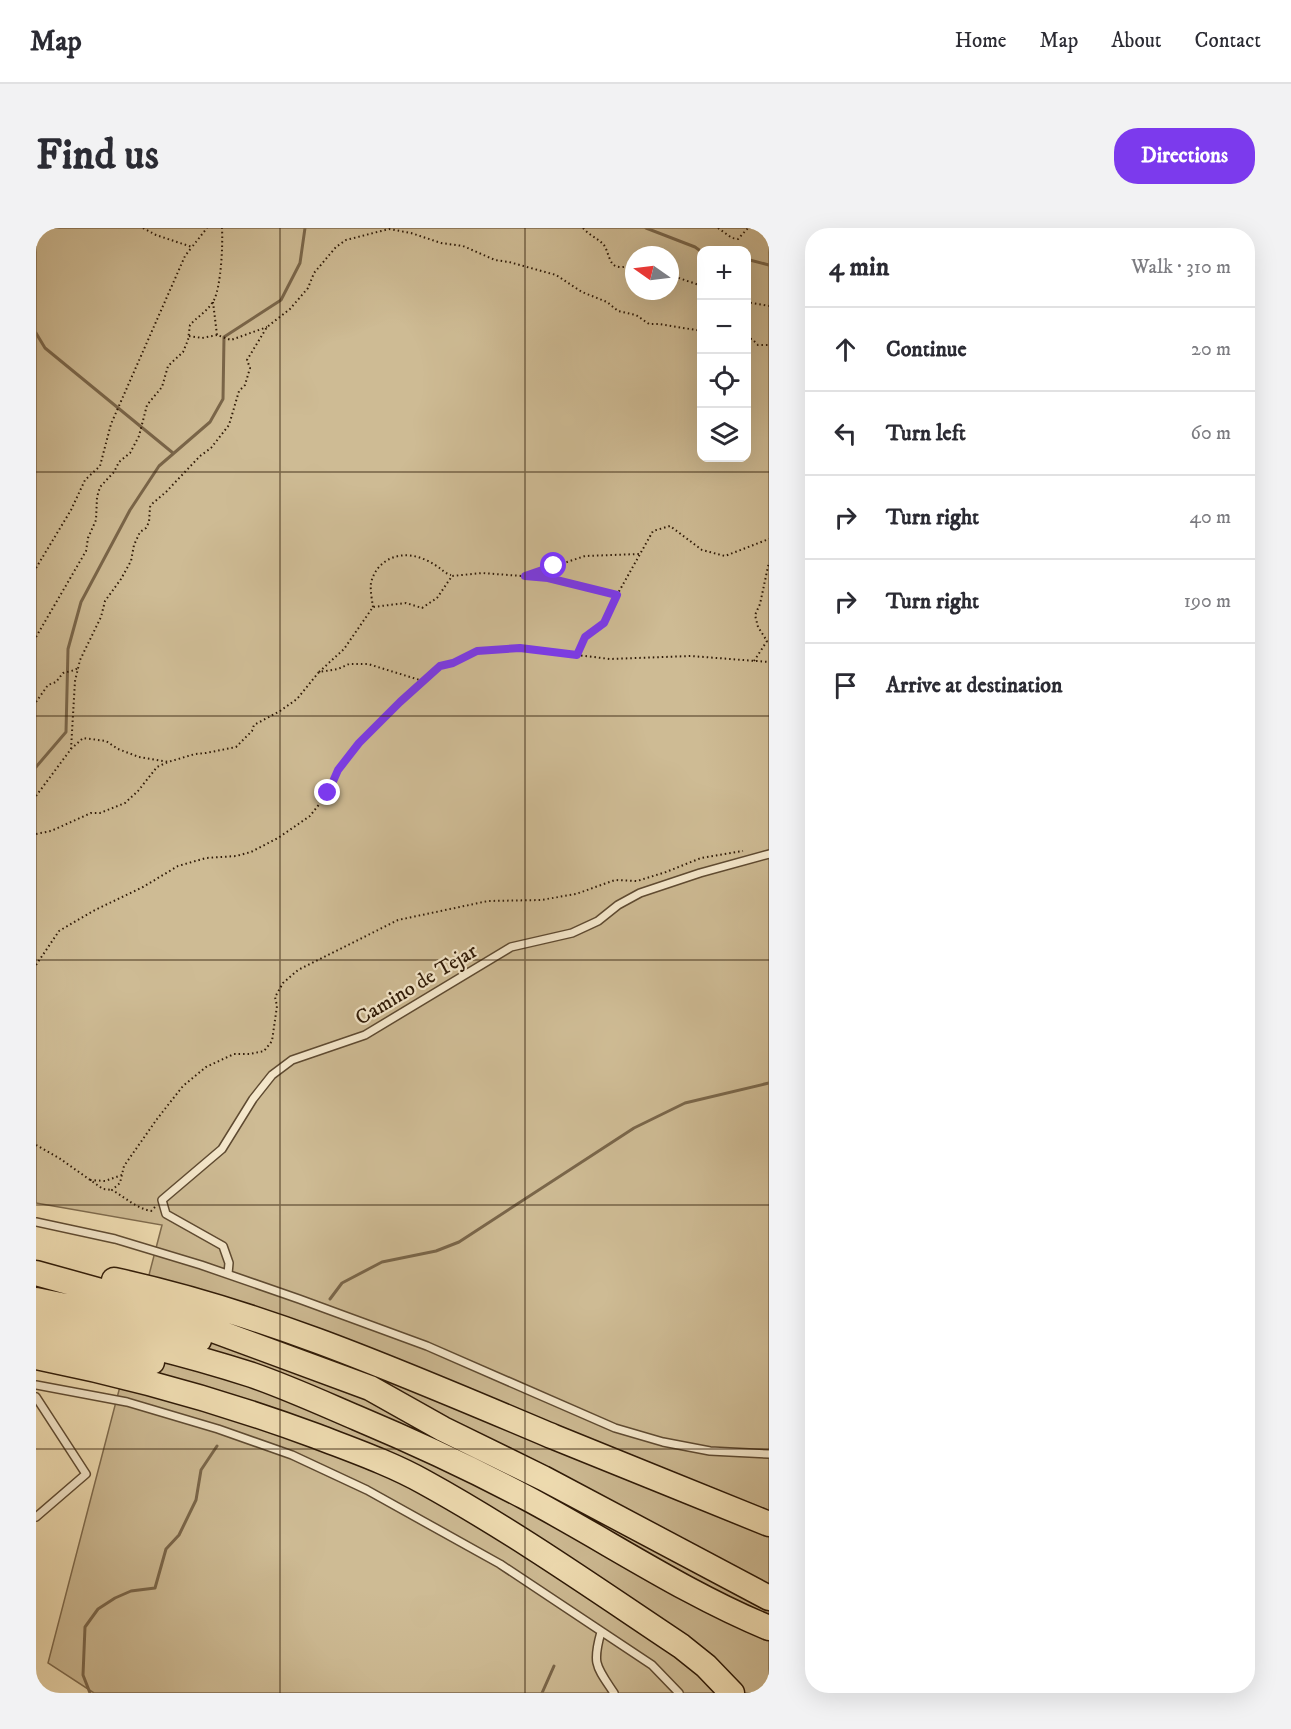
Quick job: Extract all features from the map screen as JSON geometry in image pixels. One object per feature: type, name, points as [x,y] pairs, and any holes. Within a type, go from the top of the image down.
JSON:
[{"type":"highway","points":[[36,1263],[130,1283],[211,1304],[347,1352],[449,1391],[769,1524]]},
{"type":"highway","points":[[36,1273],[126,1298],[370,1388],[443,1429],[543,1478],[769,1598]]},
{"type":"highway","points":[[36,1300],[119,1317],[239,1351],[363,1396],[443,1429]]},
{"type":"highway","points":[[36,1322],[114,1336],[253,1375],[328,1406],[428,1449],[525,1497],[647,1565],[769,1628]]},
{"type":"highway","points":[[36,1342],[110,1353],[168,1365],[328,1406]]},
{"type":"highway","points":[[36,1357],[106,1371],[253,1413],[376,1459],[414,1477],[496,1525],[681,1646],[706,1666],[732,1693]]},
{"type":"lane","name":"Camino de Tejar","points":[[162,1200],[222,1149],[253,1099],[272,1075],[292,1060],[364,1035],[511,947],[572,933],[598,921],[618,904],[640,893],[769,854]]},
{"type":"lane","points":[[162,1200],[166,1214],[223,1245],[229,1263],[228,1274]]},
{"type":"lane","points":[[36,1222],[114,1239],[228,1274],[428,1346],[615,1428],[663,1442],[710,1451],[769,1454]]},
{"type":"lane","points":[[36,1385],[127,1402],[218,1429],[292,1455],[367,1490],[500,1564],[652,1665],[678,1693]]},
{"type":"lane","points":[[36,1396],[86,1474],[36,1517]]},
{"type":"lane","points":[[601,1632],[595,1653],[597,1668],[615,1693]]},
{"type":"path","points":[[143,228],[156,235],[192,247]]},
{"type":"path","points":[[36,568],[71,510],[85,480],[100,466],[111,424],[185,256],[207,228]]},
{"type":"path","points":[[36,637],[86,551],[88,538],[96,520],[100,487],[129,453],[139,436],[147,405],[162,387],[168,366],[183,352],[190,325],[215,298],[223,247],[222,228]]},
{"type":"path","points":[[408,228],[411,233]]},
{"type":"path","points":[[583,228],[605,246],[609,259],[614,264],[619,267],[625,266]]},
{"type":"path","points":[[718,228],[732,238],[738,238],[748,228]]},
{"type":"path","points":[[189,336],[202,338],[217,335],[231,340],[267,327],[290,309],[308,288],[314,273],[336,247],[346,240],[389,229],[411,233],[441,243],[463,246],[495,260],[556,275],[582,292],[607,302],[618,311],[636,315],[650,324],[697,330]]},
{"type":"path","points":[[679,278],[697,284]]},
{"type":"path","points":[[213,302],[217,335]]},
{"type":"path","points":[[751,303],[769,306]]},
{"type":"path","points":[[71,749],[74,714],[73,689],[80,660],[101,617],[105,601],[121,579],[140,532],[149,522],[150,507],[200,456],[211,448],[229,425],[239,391],[245,385],[250,368],[247,360],[267,327]]},
{"type":"path","points":[[751,339],[758,345],[769,345]]},
{"type":"path","points":[[577,655],[585,637],[604,623],[653,531],[670,526],[702,550],[725,556],[769,539]]},
{"type":"path","points":[[36,834],[51,831],[91,813],[100,813],[125,803],[157,767],[168,762],[195,754],[236,747],[252,731],[254,725],[297,699],[319,672],[344,649],[373,607],[371,584],[378,567],[399,554],[417,557],[436,565],[452,576],[482,573],[548,578],[617,595]]},
{"type":"path","points":[[525,576],[585,556],[640,554]]},
{"type":"path","points":[[754,661],[767,641],[756,622],[756,615],[769,562]]},
{"type":"path","points":[[373,607],[406,603],[422,608],[437,598],[452,576]]},
{"type":"path","points":[[36,965],[59,931],[95,910],[143,887],[178,866],[206,858],[236,856],[251,852],[278,838],[310,816],[328,793],[338,770],[359,743],[440,666],[453,663],[477,651],[520,648],[610,658],[691,656],[769,662]]},
{"type":"path","points":[[319,672],[338,669],[349,664],[368,664],[423,681]]},
{"type":"path","points":[[36,702],[48,685],[56,682],[63,673],[79,667]]},
{"type":"path","points":[[36,795],[71,749],[83,738],[106,741],[139,757],[168,762]]},
{"type":"path","points":[[112,1190],[120,1183],[124,1166],[183,1086],[206,1067],[234,1054],[264,1051],[272,1041],[278,1006],[275,997],[283,983],[298,970],[398,920],[488,900],[541,900],[576,894],[615,880],[637,881],[701,858],[744,851],[756,858]]},
{"type":"path","points":[[36,1145],[103,1189],[112,1190],[130,1201],[138,1209],[151,1211],[162,1200]]},
{"type":"path","points":[[89,1180],[105,1181],[122,1175]]},
{"type":"shaded area","points":[[36,228],[769,228],[769,1693],[94,1693],[48,1663],[162,1225],[36,1203]]},
{"type":"waterway","points":[[36,767],[66,732],[68,649],[81,602],[130,510],[159,466],[210,422],[223,399],[224,337],[281,300],[300,263],[305,228]]},
{"type":"waterway","points":[[646,228],[697,248]]},
{"type":"waterway","points":[[751,260],[769,265]]},
{"type":"waterway","points":[[36,333],[45,348],[173,453]]},
{"type":"waterway","points":[[330,1299],[342,1283],[382,1262],[436,1251],[459,1242],[634,1128],[685,1103],[769,1083]]},
{"type":"waterway","points":[[90,1693],[83,1675],[85,1627],[98,1609],[115,1598],[131,1591],[155,1588],[166,1549],[179,1535],[196,1500],[201,1470],[217,1446]]},
{"type":"waterway","points":[[542,1693],[554,1666]]},
{"type":"route","points":[[328,793],[338,770],[359,743],[440,666],[453,663],[477,651],[520,648],[577,655],[585,637],[604,623],[617,595],[548,578],[525,576],[554,566]]}]
